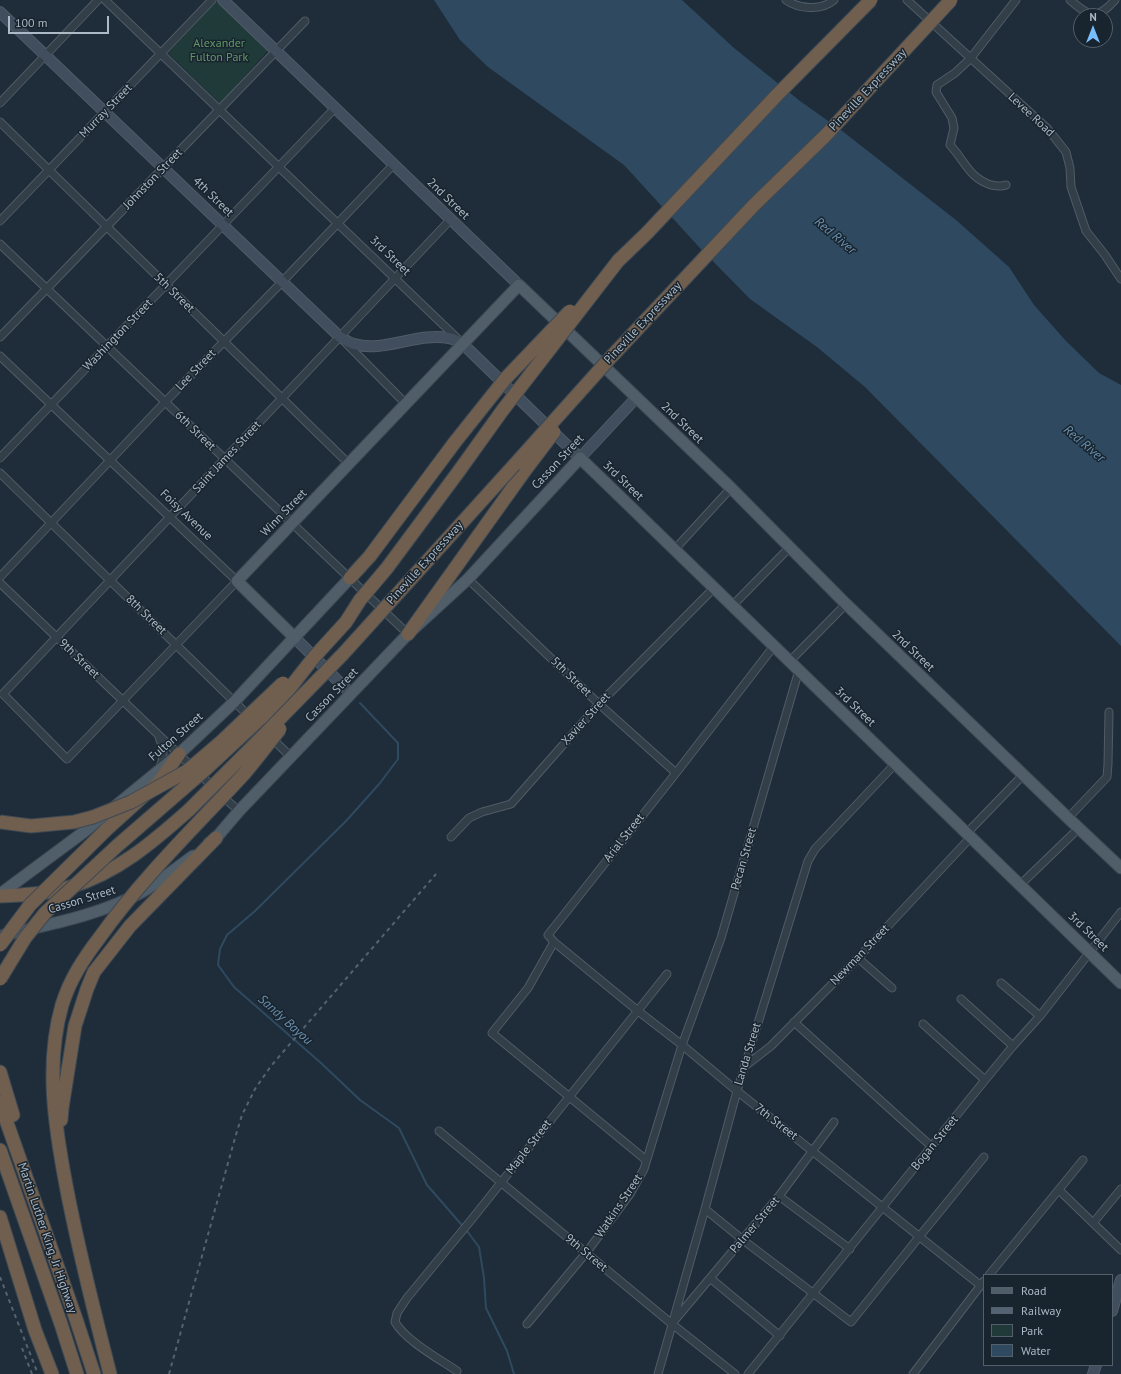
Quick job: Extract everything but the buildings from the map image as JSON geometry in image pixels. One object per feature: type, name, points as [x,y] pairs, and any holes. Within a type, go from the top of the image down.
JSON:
[{"type":"highway","name":"Pineville Expressway","points":[[315,656],[346,622],[360,600],[387,568],[459,472],[502,411],[618,261],[647,233],[870,0]]},
{"type":"highway","name":"Pineville Expressway","points":[[342,654],[612,356],[754,205],[825,136],[951,0]]},
{"type":"highway","points":[[350,578],[370,556],[455,442],[511,373],[618,261]]},
{"type":"highway","points":[[408,634],[526,469],[612,356]]},
{"type":"highway","points":[[0,895],[36,893],[69,887],[103,874],[121,864],[189,810],[260,740],[342,654]]},
{"type":"highway","points":[[110,1374],[84,1271],[59,1152],[54,1104],[53,1074],[57,1027],[68,986],[84,958],[119,911],[244,773],[342,654]]},
{"type":"highway","points":[[0,822],[31,826],[74,822],[93,818],[131,802],[186,770],[221,742],[298,669],[315,656]]},
{"type":"highway","points":[[0,979],[24,938],[45,913],[117,846],[207,768],[263,716],[290,689],[315,656]]},
{"type":"highway","points":[[0,945],[30,905],[106,830],[159,782],[179,754]]},
{"type":"highway","points":[[59,1152],[62,1108],[75,1026],[84,995],[94,972],[130,926],[216,838]]},
{"type":"highway","points":[[0,1072],[14,1118],[18,1155]]},
{"type":"highway","name":"Martin Luther King, Jr Highway","points":[[0,1103],[94,1374]]},
{"type":"highway","name":"Martin Luther King, Jr Highway","points":[[0,1150],[77,1374]]},
{"type":"highway","points":[[0,1157],[10,1178]]},
{"type":"highway","points":[[0,1217],[35,1330]]},
{"type":"highway","points":[[0,1245],[52,1374]]},
{"type":"main road","name":"2nd Street","points":[[223,0],[731,488],[846,604],[1121,868]]},
{"type":"main road","name":"4th Street","points":[[0,12],[340,337]]},
{"type":"main road","name":"Winn Street","points":[[237,581],[519,285]]},
{"type":"main road","points":[[340,337],[352,344],[362,346],[385,344],[426,337],[450,338],[463,344]]},
{"type":"main road","name":"3rd Street","points":[[463,344],[1121,983]]},
{"type":"main road","name":"Casson Street","points":[[0,936],[110,908],[143,891],[216,838],[239,811],[408,634],[468,579],[636,398]]},
{"type":"main road","name":"Fulton Street","points":[[0,895],[179,754],[234,702],[350,578]]},
{"type":"main road","name":"Foisy Avenue","points":[[237,581],[351,694]]},
{"type":"main road","points":[[1113,1308],[1121,1280]]},
{"type":"street","points":[[0,103],[98,0]]},
{"type":"street","name":"3rd Street","points":[[105,0],[463,344]]},
{"type":"street","name":"Murray Street","points":[[0,221],[212,0]]},
{"type":"street","points":[[786,0],[799,6],[809,8],[830,3],[834,0]]},
{"type":"street","name":"Levee Road","points":[[907,0],[1047,128],[1066,152],[1070,168],[1071,187],[1086,231],[1106,255],[1121,279]]},
{"type":"street","points":[[1006,185],[994,186],[982,182],[968,170],[959,155],[950,145],[954,128],[952,118],[936,92],[936,88],[937,85],[955,74],[970,59],[1016,0]]},
{"type":"street","points":[[1070,0],[1091,15],[1105,11],[1115,0]]},
{"type":"street","name":"Johnston Street","points":[[0,337],[306,21]]},
{"type":"street","name":"Washington Street","points":[[0,458],[335,108]]},
{"type":"street","name":"5th Street","points":[[0,122],[349,464]]},
{"type":"street","name":"Lee Street","points":[[0,577],[109,460],[394,164]]},
{"type":"street","name":"Saint James Street","points":[[67,759],[2,694],[451,219]]},
{"type":"street","name":"6th Street","points":[[0,244],[408,634]]},
{"type":"street","name":"4th Street","points":[[340,337],[406,404]]},
{"type":"street","name":"Foisy Avenue","points":[[0,356],[237,581]]},
{"type":"street","name":"8th Street","points":[[0,473],[291,757]]},
{"type":"street","points":[[675,549],[731,488]]},
{"type":"street","points":[[733,605],[790,548]]},
{"type":"street","name":"5th Street","points":[[468,579],[599,704],[676,773]]},
{"type":"street","name":"Winn Street","points":[[67,759],[237,581]]},
{"type":"street","name":"9th Street","points":[[0,583],[239,811]]},
{"type":"street","name":"Xavier Street","points":[[451,837],[469,818],[482,812],[511,804],[599,704],[714,588]]},
{"type":"street","points":[[790,661],[846,604]]},
{"type":"street","name":"Arial Street","points":[[569,1097],[492,1033],[528,988],[554,942],[548,935],[774,646]]},
{"type":"street","name":"Pecan Street","points":[[682,1045],[721,938],[799,670]]},
{"type":"street","points":[[1068,818],[1107,777],[1109,712]]},
{"type":"street","points":[[158,735],[164,760],[160,769]]},
{"type":"street","name":"Landa Street","points":[[658,1374],[744,1067],[808,861],[819,845],[895,764]]},
{"type":"street","name":"Newman Street","points":[[744,1067],[771,1046],[858,958],[1023,775]]},
{"type":"street","points":[[1020,885],[1079,828]]},
{"type":"street","name":"Bogan Street","points":[[748,1374],[1013,1046],[1040,1016],[1121,912]]},
{"type":"street","name":"7th Street","points":[[554,942],[919,1237],[982,1283]]},
{"type":"street","points":[[858,958],[892,988]]},
{"type":"street","name":"Maple Street","points":[[457,1371],[397,1327],[394,1322],[397,1313],[407,1298],[501,1183],[667,974]]},
{"type":"street","points":[[1001,983],[1040,1016]]},
{"type":"street","points":[[961,999],[1013,1046]]},
{"type":"street","points":[[794,1022],[932,1147]]},
{"type":"street","points":[[923,1024],[986,1080]]},
{"type":"street","name":"Watkins Street","points":[[527,1324],[586,1253],[630,1194],[640,1178],[682,1045]]},
{"type":"street","points":[[569,1097],[646,1160]]},
{"type":"street","name":"Palmer Street","points":[[672,1324],[780,1196],[834,1122]]},
{"type":"street","name":"9th Street","points":[[439,1131],[672,1324],[735,1374]]},
{"type":"street","points":[[705,1209],[743,1240],[851,1322],[984,1157]]},
{"type":"street","points":[[991,1272],[1083,1160]]},
{"type":"street","points":[[1093,1223],[1121,1189]]},
{"type":"street","points":[[1059,1190],[1121,1250]]},
{"type":"street","points":[[780,1196],[850,1249]]},
{"type":"street","points":[[710,1278],[780,1336]]},
{"type":"street","points":[[913,1374],[982,1283]]},
{"type":"green space","name":"Alexander Fulton Park","points":[[214,0],[221,0],[270,48],[220,104],[166,51]]},
{"type":"water","name":"Red River","points":[[434,0],[682,0],[734,48],[800,101],[841,130],[956,220],[1009,267],[1034,305],[1066,341],[1099,373],[1121,385],[1121,646],[865,387],[817,347],[750,299],[699,247],[624,165],[488,67],[460,40]]},
{"type":"waterway","name":"Sandy Bayou","points":[[360,703],[398,743],[398,759],[380,783],[347,820],[255,911],[227,935],[220,949],[218,965],[234,987],[321,1063],[360,1100],[399,1128],[427,1185],[479,1247],[484,1278],[486,1308],[507,1351],[514,1374]]},
{"type":"railway","points":[[169,1374],[235,1138],[242,1115],[255,1089],[271,1066],[436,874]]},
{"type":"railway","points":[[0,1277],[38,1374]]},
{"type":"railway","points":[[22,1348],[32,1374]]}]
